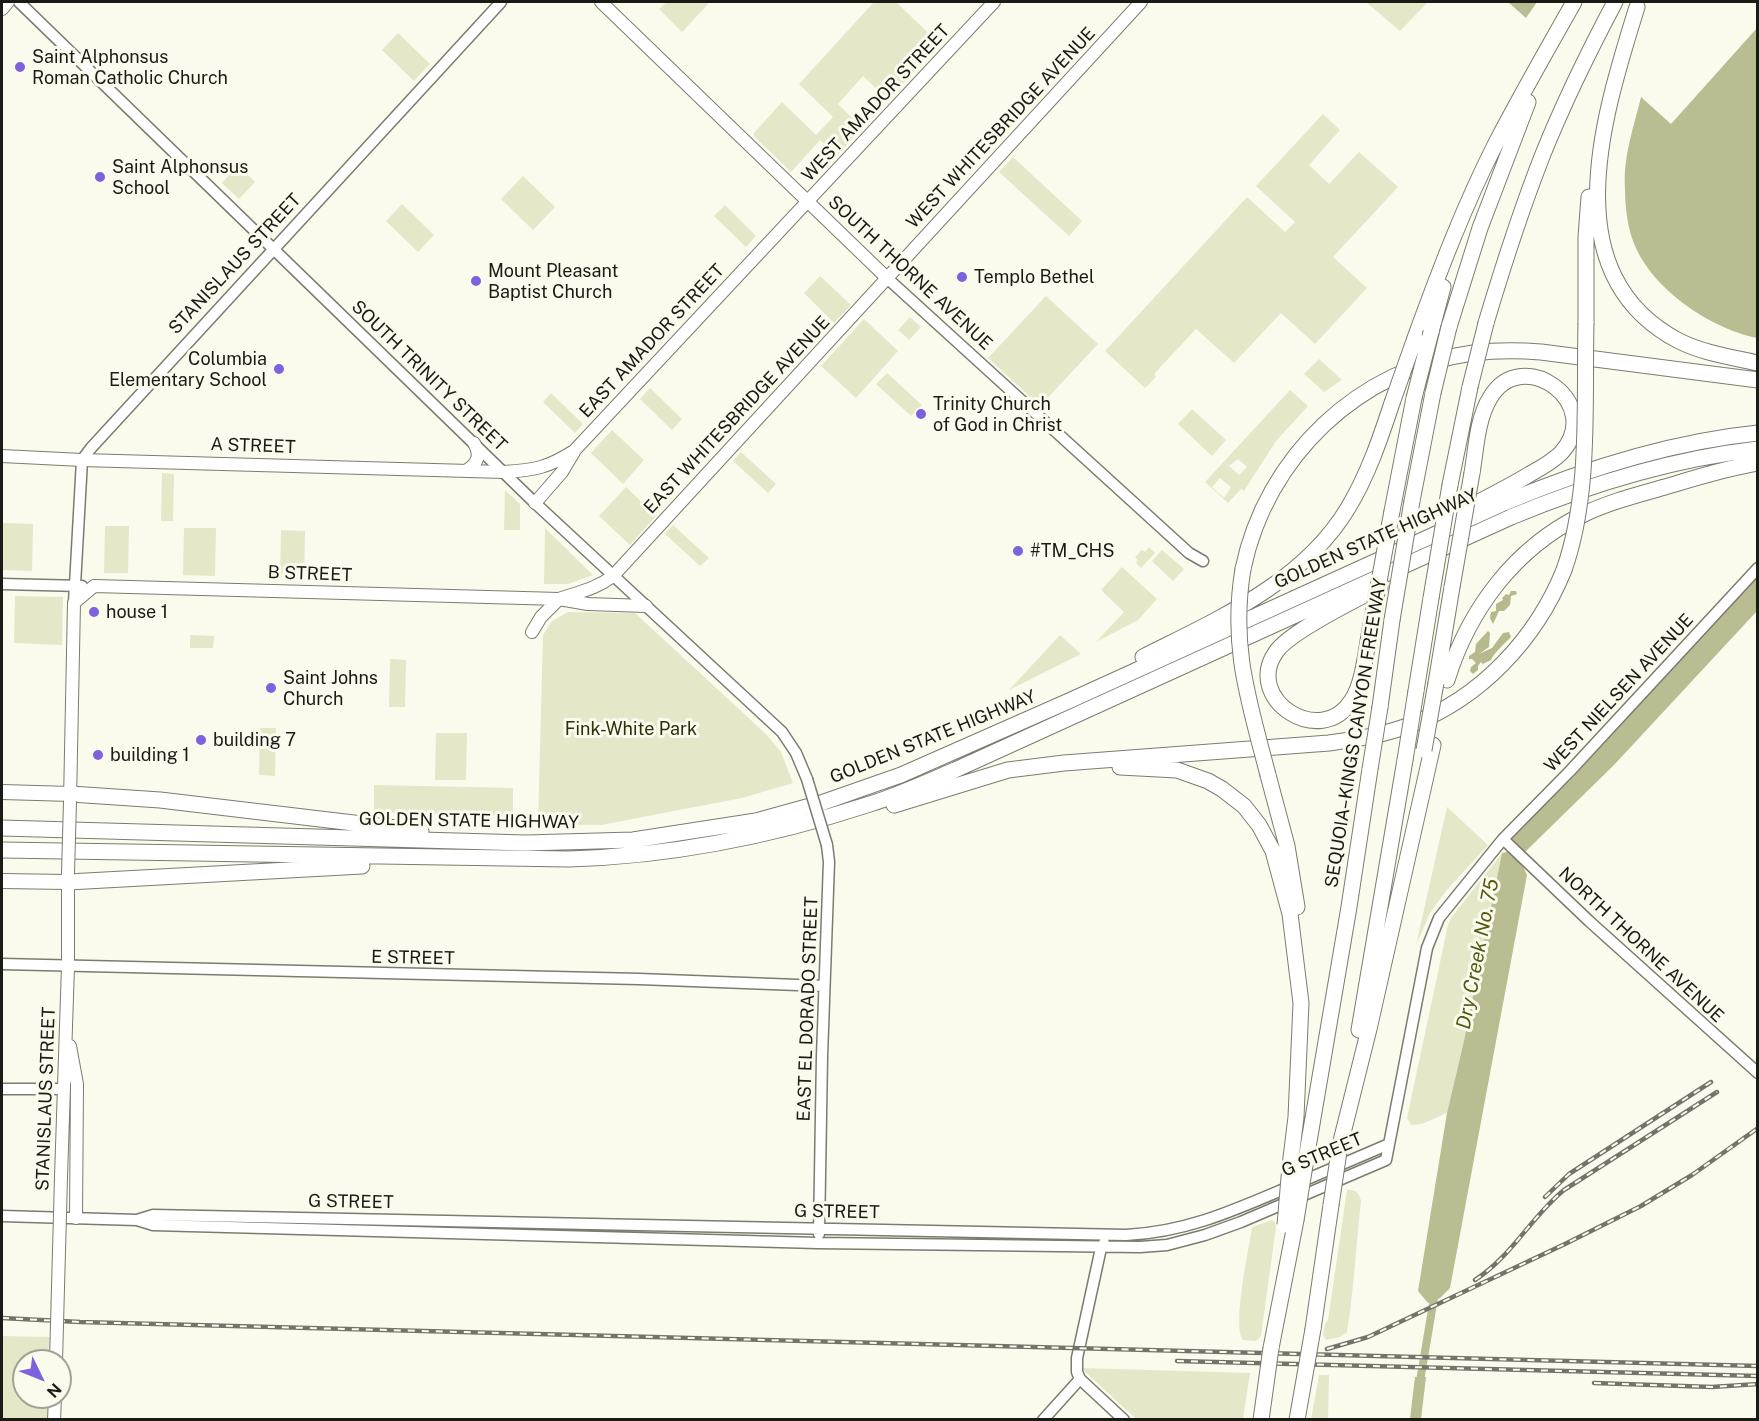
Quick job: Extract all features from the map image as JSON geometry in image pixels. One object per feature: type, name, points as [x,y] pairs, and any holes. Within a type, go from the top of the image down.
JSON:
[{"type":"highway","points":[[950,754],[1223,615],[1271,587],[1293,571],[1323,542],[1348,509],[1369,468],[1435,283],[1475,187],[1501,134],[1575,2]]},
{"type":"highway","name":"SEQUOIA–KINGS CANYON FREEWAY","points":[[1261,1419],[1272,1348],[1272,1329],[1290,1222],[1306,1159],[1351,895],[1392,620],[1433,393],[1449,327],[1480,228],[1538,79],[1575,2]]},
{"type":"highway","points":[[1297,1419],[1431,598],[1450,485],[1470,387],[1509,247],[1544,152],[1615,2]]},
{"type":"highway","points":[[774,833],[879,809],[1008,770],[1329,743],[1372,736],[1424,719],[1457,700],[1491,675],[1508,659],[1540,618],[1556,589],[1576,529],[1582,478],[1586,229],[1593,163],[1607,92],[1622,44],[1638,4]]},
{"type":"highway","points":[[1638,4],[1612,90],[1602,137],[1597,203],[1604,249],[1626,294],[1644,316],[1659,328],[1695,348],[1758,363]]},
{"type":"highway","points":[[1475,187],[1448,271],[1414,398],[1392,511],[1371,626],[1359,684],[1352,701],[1346,708],[1332,717],[1318,721],[1294,716],[1277,702],[1269,682],[1270,668],[1276,652],[1286,641],[1364,596],[1561,496]]},
{"type":"highway","points":[[1290,1222],[1290,1166],[1296,1117],[1301,1003],[1301,933],[1294,884],[1239,654],[1238,612],[1243,569],[1249,543],[1264,505],[1280,477],[1299,451],[1333,415],[1352,400],[1392,377],[1450,357],[1516,350],[1758,380]]},
{"type":"highway","points":[[1286,601],[1497,492],[1555,458],[1565,447],[1573,427],[1570,404],[1551,383],[1532,377],[1518,378],[1497,388],[1485,408],[1472,474],[1452,587],[1442,682],[1370,1029],[1340,1145]]},
{"type":"highway","name":"GOLDEN STATE HIGHWAY","points":[[2,826],[526,843],[633,840],[756,821],[862,790],[950,754],[1555,482],[1606,464],[1654,452],[1701,441],[1758,433]]},
{"type":"highway","name":"GOLDEN STATE HIGHWAY","points":[[2,851],[581,859],[640,856],[774,833],[871,804],[945,774],[1561,496],[1657,467],[1758,449]]},
{"type":"highway","points":[[1442,682],[1466,632],[1490,592],[1524,555],[1552,533],[1581,516],[1617,501],[1719,471],[1758,463]]},
{"type":"highway","points":[[1027,767],[1145,767],[1177,770],[1208,781],[1244,806],[1259,825],[1278,866],[1290,914],[1301,1003]]},
{"type":"highway","points":[[70,798],[192,804],[526,843]]},
{"type":"highway","points":[[68,878],[522,859]]},
{"type":"main road","points":[[2,9],[8,2]]},
{"type":"main road","name":"SOUTH THORNE AVENUE","points":[[601,2],[887,279]]},
{"type":"main road","name":"WEST AMADOR STREET","points":[[808,202],[994,2]]},
{"type":"main road","name":"WEST WHITESBRIDGE AVENUE","points":[[887,279],[1141,2]]},
{"type":"main road","name":"EAST AMADOR STREET","points":[[504,472],[537,470],[557,462],[574,451],[808,202]]},
{"type":"main road","name":"EAST WHITESBRIDGE AVENUE","points":[[613,576],[887,279]]},
{"type":"main road","points":[[466,471],[478,460],[478,450],[474,443]]},
{"type":"main road","points":[[535,502],[562,472],[574,451]]},
{"type":"main road","name":"A STREET","points":[[2,456],[504,472]]},
{"type":"main road","name":"B STREET","points":[[93,586],[560,599],[595,588],[613,576]]},
{"type":"main road","points":[[74,603],[93,586]]},
{"type":"main road","points":[[532,632],[541,617],[560,599],[588,604],[646,606]]},
{"type":"main road","name":"STANISLAUS STREET","points":[[56,1349],[68,966],[74,603]]},
{"type":"main road","points":[[2,792],[70,798]]},
{"type":"main road","points":[[2,880],[68,878]]},
{"type":"main road","points":[[66,1027],[77,1084],[76,1218]]},
{"type":"street","name":"SOUTH TRINITY STREET","points":[[19,2],[535,502],[782,732],[799,758],[807,779]]},
{"type":"street","name":"STANISLAUS STREET","points":[[82,460],[501,2]]},
{"type":"street","name":"SOUTH THORNE AVENUE","points":[[887,279],[1189,553],[1203,561]]},
{"type":"street","points":[[74,603],[82,460]]},
{"type":"street","name":"WEST NIELSEN AVENUE","points":[[1389,1144],[1427,948],[1439,918],[1505,841],[1758,568]]},
{"type":"street","name":"B STREET","points":[[2,584],[93,586]]},
{"type":"street","name":"EAST EL DORADO STREET","points":[[807,779],[830,862],[824,986],[818,1243]]},
{"type":"street","name":"NORTH THORNE AVENUE","points":[[1505,841],[1589,921],[1758,1073]]},
{"type":"street","name":"E STREET","points":[[2,964],[639,979],[824,986]]},
{"type":"street","points":[[2,1089],[63,1089]]},
{"type":"street","name":"G STREET","points":[[137,1220],[153,1215],[1146,1234],[1178,1228],[1237,1209],[1389,1144]]},
{"type":"street","name":"G STREET","points":[[2,1216],[137,1220],[153,1225],[818,1243],[1101,1248],[1167,1245],[1183,1242],[1241,1222],[1386,1160],[1389,1144]]},
{"type":"street","points":[[1237,1209],[1241,1222]]},
{"type":"street","points":[[1098,1234],[1101,1248]]},
{"type":"street","points":[[1110,1234],[1101,1248],[1077,1358],[1077,1372],[1080,1379],[1124,1419]]},
{"type":"street","points":[[1043,1419],[1080,1379]]},
{"type":"green space","points":[[667,2],[705,2],[708,4],[682,32],[659,9]]},
{"type":"green space","points":[[874,2],[896,2],[940,44],[888,100],[863,76],[838,104],[862,128],[837,156],[820,140],[791,172],[754,136],[754,133],[782,102],[816,135],[833,117],[799,84]]},
{"type":"green space","points":[[1366,2],[1428,2],[1400,31]]},
{"type":"green space","points":[[398,33],[430,64],[414,81],[382,50]]},
{"type":"green space","points":[[1323,114],[1340,130],[1309,165],[1329,184],[1359,152],[1398,187],[1333,257],[1367,288],[1315,344],[1281,313],[1234,363],[1196,329],[1154,374],[1156,377],[1145,388],[1105,351],[1247,197],[1285,232],[1295,222],[1256,186]]},
{"type":"green space","points":[[1013,157],[1082,221],[1069,236],[999,172]]},
{"type":"green space","points":[[238,165],[255,182],[239,199],[222,183]]},
{"type":"green space","points":[[523,176],[555,207],[533,230],[501,199]]},
{"type":"green space","points":[[402,204],[434,235],[418,252],[386,221]]},
{"type":"green space","points":[[725,205],[756,236],[746,247],[714,216]]},
{"type":"green space","points":[[820,276],[851,305],[834,323],[804,293]]},
{"type":"green space","points":[[1046,296],[1098,344],[1040,406],[988,358]]},
{"type":"green space","points":[[910,317],[921,327],[909,340],[898,330]]},
{"type":"green space","points":[[864,319],[898,351],[856,398],[821,366]]},
{"type":"green space","points":[[1319,359],[1342,380],[1324,392],[1304,374]]},
{"type":"green space","points":[[887,373],[922,405],[911,416],[876,384]]},
{"type":"green space","points":[[650,388],[682,419],[672,430],[640,399]]},
{"type":"green space","points":[[1290,390],[1308,406],[1276,441],[1244,491],[1241,489],[1228,503],[1205,482]],"holes":[[[1238,459],[1247,467],[1239,475],[1229,466]],[[1220,478],[1231,487],[1224,498],[1212,487]]]},
{"type":"green space","points":[[551,393],[583,424],[575,433],[543,402]]},
{"type":"green space","points":[[1192,409],[1226,440],[1212,456],[1178,424]]},
{"type":"green space","points":[[612,430],[644,460],[623,484],[591,453]]},
{"type":"green space","points":[[741,452],[776,484],[768,493],[733,461]]},
{"type":"green space","points":[[162,473],[174,474],[173,521],[161,521]]},
{"type":"green space","points":[[626,487],[656,516],[630,545],[599,516]]},
{"type":"green space","points":[[505,490],[520,504],[520,530],[504,530]]},
{"type":"green space","points":[[2,523],[33,524],[32,571],[2,570]]},
{"type":"green space","points":[[673,525],[709,558],[700,566],[665,534]]},
{"type":"green space","points":[[105,526],[129,526],[128,573],[104,573]]},
{"type":"green space","points":[[184,528],[216,528],[215,576],[183,575]]},
{"type":"green space","points":[[545,528],[593,575],[568,584],[544,584]]},
{"type":"green space","points":[[281,530],[305,531],[304,578],[280,577]]},
{"type":"green space","points":[[1149,547],[1155,553],[1141,568],[1136,563],[1138,560],[1135,557]]},
{"type":"green space","points":[[1162,550],[1184,569],[1173,581],[1152,561]]},
{"type":"green space","points":[[1122,567],[1157,599],[1138,620],[1096,642],[1124,612],[1101,590]]},
{"type":"green space","points":[[15,596],[63,597],[62,645],[14,643]]},
{"type":"green space","name":"Fink-White Park","points":[[568,612],[635,613],[766,734],[781,752],[793,783],[742,798],[601,825],[538,824],[543,635],[552,621]]},
{"type":"green space","points":[[190,635],[214,636],[213,648],[190,648]]},
{"type":"green space","points":[[1060,635],[1081,654],[1009,690]]},
{"type":"green space","points":[[390,659],[406,660],[405,707],[389,707]]},
{"type":"green space","points":[[260,728],[276,728],[275,776],[259,775]]},
{"type":"green space","points":[[436,733],[467,733],[466,780],[435,780]]},
{"type":"green space","points":[[374,785],[513,788],[513,816],[374,812]]},
{"type":"green space","points":[[1447,807],[1488,845],[1446,891],[1430,913],[1416,945]]},
{"type":"green space","points":[[1502,853],[1447,1113],[1422,1124],[1411,1125],[1407,1118],[1448,925],[1451,918]]},
{"type":"green space","points":[[1347,1190],[1357,1192],[1361,1201],[1347,1332],[1340,1337],[1326,1340],[1323,1335],[1328,1320]]},
{"type":"green space","points":[[1272,1220],[1276,1227],[1261,1336],[1256,1341],[1243,1340],[1240,1332],[1240,1303],[1252,1227]]},
{"type":"green space","points":[[2,1336],[50,1337],[50,1349],[12,1349],[12,1409],[48,1409],[48,1419],[2,1419]]},
{"type":"green space","points":[[1081,1368],[1250,1373],[1243,1419],[1135,1418]]},
{"type":"green space","points":[[1319,1375],[1329,1375],[1328,1419],[1311,1419]]},
{"type":"shaded area","points":[[1508,2],[1537,2],[1526,18]]},
{"type":"shaded area","points":[[1757,28],[1757,338],[1719,325],[1701,315],[1682,303],[1652,273],[1640,256],[1630,232],[1625,176],[1630,142],[1641,97],[1671,124]]},
{"type":"shaded area","points":[[1757,576],[1757,611],[1614,765],[1525,852],[1512,840],[1512,837],[1576,774]]},
{"type":"shaded area","points":[[1511,591],[1516,591],[1517,594],[1511,596],[1510,605],[1504,611],[1499,611],[1493,624],[1490,618],[1491,612],[1496,611],[1496,604]]},
{"type":"shaded area","points":[[1488,631],[1490,633],[1489,647],[1479,654],[1492,648],[1503,633],[1509,632],[1511,637],[1491,660],[1483,664],[1481,662],[1478,670],[1473,674],[1470,671],[1471,667],[1476,663],[1469,659],[1469,656],[1475,652],[1476,644]]},
{"type":"shaded area","points":[[1510,851],[1520,860],[1527,875],[1450,1288],[1440,1298],[1428,1303],[1418,1291],[1447,1113],[1502,853]]},
{"type":"shaded area","points":[[1415,1377],[1426,1377],[1421,1419],[1410,1419]]},
{"type":"waterway","name":"Dry Creek No. 75","points":[[1419,1387],[1435,1292]]},
{"type":"railway","points":[[1545,1197],[1569,1174],[1711,1082]]},
{"type":"railway","points":[[1475,1280],[1500,1260],[1541,1212],[1564,1190],[1717,1092]]},
{"type":"railway","points":[[1327,1349],[1368,1337],[1641,1206],[1692,1175],[1758,1128]]},
{"type":"railway","points":[[2,1318],[80,1322],[1758,1366]]},
{"type":"railway","points":[[1177,1361],[1758,1376]]},
{"type":"railway","points":[[1594,1383],[1712,1387],[1758,1384]]},
{"type":"place","name":"Saint Alphonsus Roman Catholic Church","points":[[20,67]]},
{"type":"place","name":"Saint Alphonsus School","points":[[100,177]]},
{"type":"place","name":"Templo Bethel","points":[[962,277]]},
{"type":"place","name":"Mount Pleasant Baptist Church","points":[[476,281]]},
{"type":"place","name":"Columbia Elementary School","points":[[279,369]]},
{"type":"place","name":"Trinity Church of God in Christ","points":[[921,414]]},
{"type":"place","name":"#TM_CHS","points":[[1018,551]]},
{"type":"place","name":"house 1","points":[[94,612]]},
{"type":"place","name":"Saint Johns Church","points":[[271,688]]},
{"type":"place","name":"building 7","points":[[201,740]]},
{"type":"place","name":"building 1","points":[[98,755]]}]
